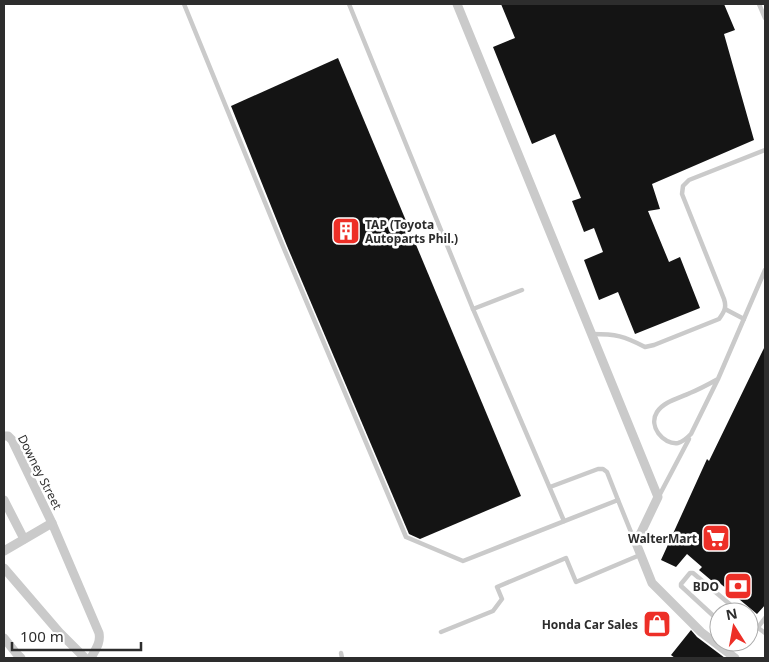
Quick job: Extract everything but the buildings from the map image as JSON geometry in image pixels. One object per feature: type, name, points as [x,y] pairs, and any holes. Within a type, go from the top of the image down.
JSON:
[{"type":"street","points":[[457,4],[658,497],[636,543],[652,583],[701,632],[735,658]]},
{"type":"street","name":"Downey Street","points":[[4,436],[8,436],[12,440],[52,523],[99,634],[99,644],[91,658]]},
{"type":"street","points":[[4,500],[24,539]]},
{"type":"street","points":[[4,551],[52,523]]},
{"type":"street","points":[[4,568],[59,632],[85,658]]},
{"type":"street","points":[[4,638],[22,658]]},
{"type":"lane","points":[[184,4],[282,244],[406,537],[463,561],[618,500]]},
{"type":"lane","points":[[349,4],[473,310],[564,521]]},
{"type":"lane","points":[[759,4],[765,18]]},
{"type":"lane","points":[[592,334],[616,334],[645,347],[719,319],[726,306],[682,194],[683,186],[689,180],[765,150]]},
{"type":"lane","points":[[658,497],[718,379],[765,270]]},
{"type":"lane","points":[[473,310],[522,290]]},
{"type":"lane","points":[[725,309],[744,320]]},
{"type":"lane","points":[[691,434],[679,443],[670,442],[662,438],[657,432],[654,418],[658,411],[668,402],[718,379]]},
{"type":"lane","points":[[550,487],[598,469],[603,469],[607,472],[636,543]]},
{"type":"lane","points":[[441,632],[493,611],[502,599],[497,587],[566,558],[576,582],[641,555]]},
{"type":"lane","points":[[709,613],[681,586],[690,572],[727,602]]},
{"type":"place","name":"TAP (Toyota Autoparts Phil.)","points":[[346,231]]},
{"type":"place","name":"WalterMart","points":[[716,538]]},
{"type":"place","name":"BDO","points":[[738,586]]},
{"type":"place","name":"Honda Car Sales","points":[[657,624]]}]
